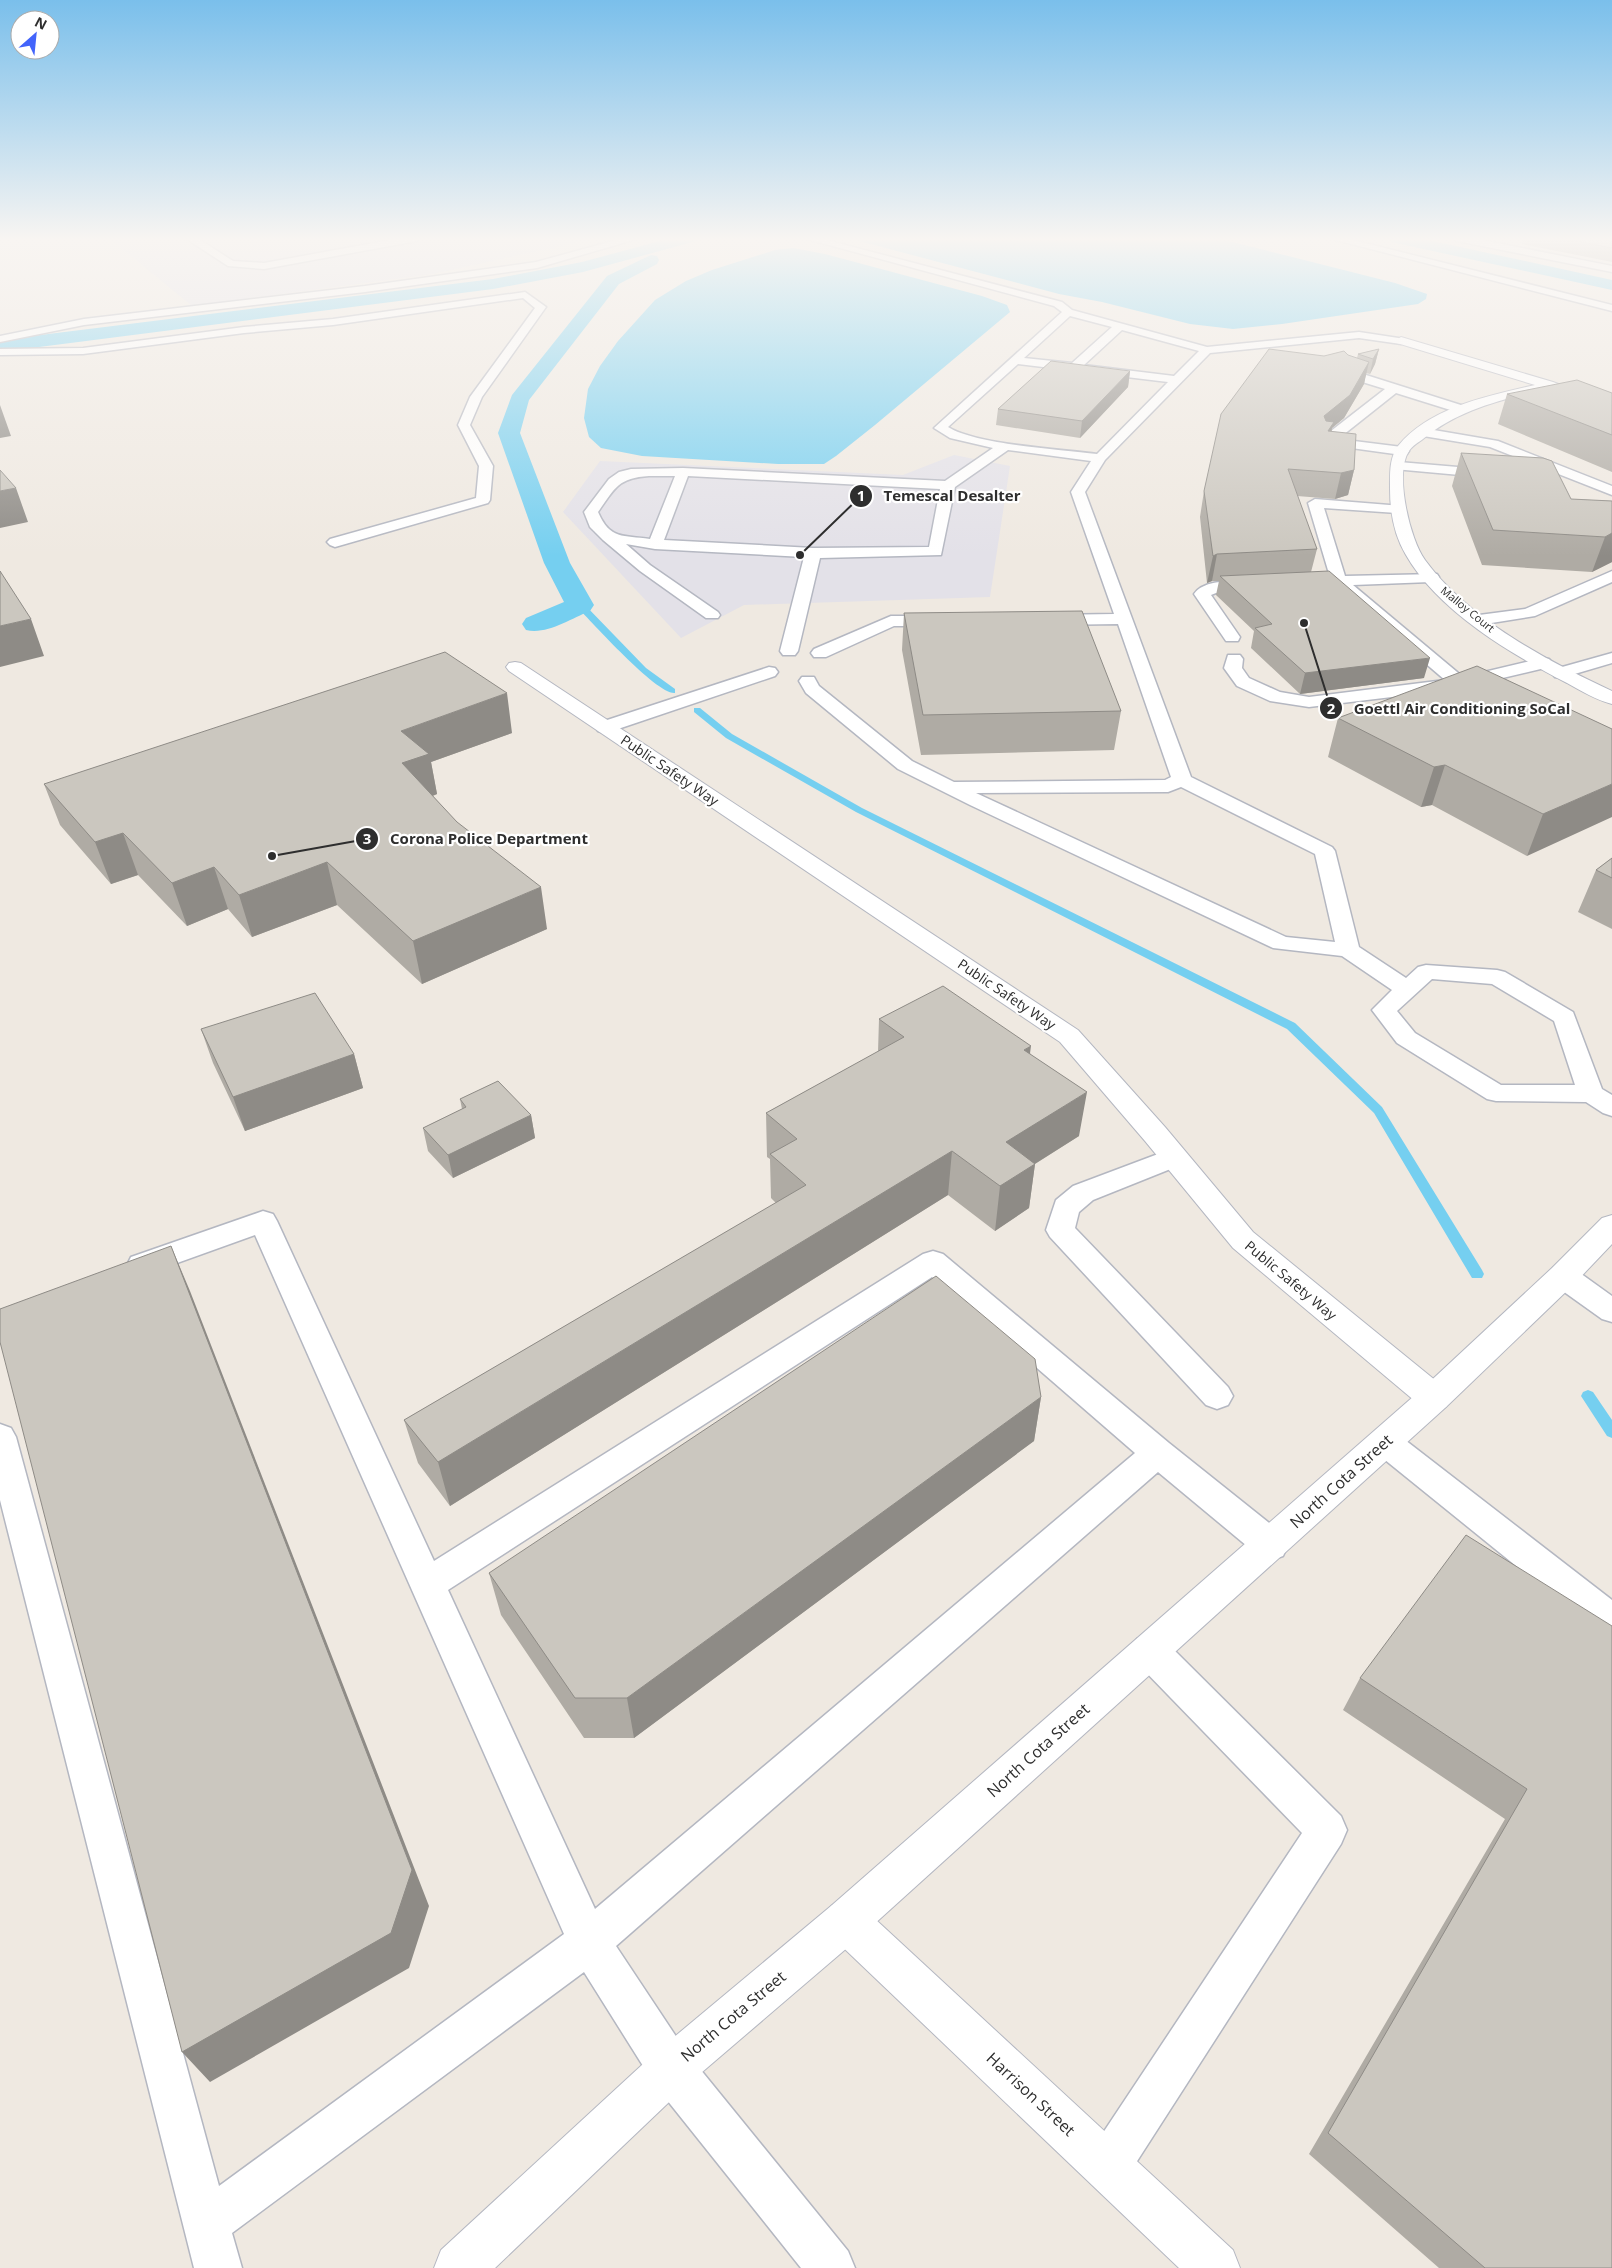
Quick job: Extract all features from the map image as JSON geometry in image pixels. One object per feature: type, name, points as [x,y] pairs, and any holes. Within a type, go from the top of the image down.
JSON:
[{"type":"street","points":[[1411,344],[1549,385],[1612,409]]},
{"type":"street","points":[[1400,458],[1422,432],[1460,410],[1476,403],[1549,385]]},
{"type":"street","name":"Malloy Court","points":[[1400,458],[1397,509],[1417,560],[1431,577],[1451,598],[1479,620],[1543,663],[1612,698]]},
{"type":"street","name":"Public Safety Way","points":[[515,668],[1069,1036],[1174,1157],[1242,1240],[1434,1398]]},
{"type":"street","name":"North Cota Street","points":[[459,2268],[671,2069],[846,1921],[1271,1545],[1434,1398],[1563,1276],[1612,1226]]},
{"type":"street","name":"Harrison Street","points":[[846,1921],[1215,2268]]},
{"type":"lane","points":[[0,352],[84,351],[139,344]]},
{"type":"lane","points":[[335,542],[483,500],[486,466],[464,425],[476,397],[514,344]]},
{"type":"lane","points":[[1034,344],[940,428],[948,434],[967,439],[1005,446],[1100,458]]},
{"type":"lane","points":[[1076,367],[1101,344]]},
{"type":"lane","points":[[1150,350],[1156,344]]},
{"type":"lane","points":[[1184,344],[1207,350],[1269,344]]},
{"type":"lane","points":[[1207,350],[1100,458],[1078,492],[1182,780],[1325,851],[1348,950]]},
{"type":"lane","points":[[1016,360],[1177,380]]},
{"type":"lane","points":[[1126,374],[1138,362]]},
{"type":"lane","points":[[1347,373],[1460,410]]},
{"type":"lane","points":[[1394,388],[1327,441],[1400,458],[1508,476]]},
{"type":"lane","points":[[1422,432],[1493,444],[1612,491]]},
{"type":"lane","points":[[712,615],[646,568],[597,527],[592,512],[620,476],[642,472],[683,472],[948,485],[1005,446]]},
{"type":"lane","points":[[655,544],[683,472]]},
{"type":"lane","points":[[608,537],[655,544],[813,553],[936,552],[948,485]]},
{"type":"lane","points":[[1397,509],[1315,503],[1339,581],[1460,683],[1496,700]]},
{"type":"lane","points":[[789,652],[813,553]]},
{"type":"lane","points":[[1479,620],[1530,613],[1612,576]]},
{"type":"lane","points":[[1320,582],[1431,577]]},
{"type":"lane","points":[[1232,637],[1202,594],[1212,588],[1271,585]]},
{"type":"lane","points":[[1030,620],[1124,619]]},
{"type":"lane","points":[[820,653],[891,621],[951,621]]},
{"type":"lane","points":[[605,727],[788,678],[830,671],[828,657],[820,653],[805,651],[789,652],[772,658],[767,662],[766,667],[788,678],[812,690],[905,765],[1280,942],[1348,950],[1407,989]]},
{"type":"lane","points":[[1562,673],[1612,658]]},
{"type":"lane","points":[[1234,659],[1233,668],[1243,682],[1276,697],[1309,702],[1460,683],[1543,663]]},
{"type":"lane","points":[[952,788],[1000,786],[1168,786],[1182,780]]},
{"type":"lane","points":[[1591,1094],[1565,1018],[1497,976],[1426,972],[1384,1010],[1406,1038],[1496,1093],[1591,1094],[1612,1107]]},
{"type":"lane","points":[[1174,1157],[1083,1193],[1066,1207],[1060,1230],[1217,1396]]},
{"type":"lane","points":[[113,1276],[263,1221],[589,1942],[671,2069],[831,2268]]},
{"type":"lane","points":[[428,1584],[933,1262],[1158,1453],[1271,1545]]},
{"type":"lane","points":[[1563,1276],[1612,1311]]},
{"type":"lane","points":[[0,1437],[218,2268]]},
{"type":"lane","points":[[1385,1442],[1612,1621]]},
{"type":"lane","points":[[206,2224],[589,1942],[1158,1453]]},
{"type":"lane","points":[[1107,2166],[1327,1830],[1150,1651]]},
{"type":"shaded area","points":[[954,455],[1010,466],[990,597],[744,605],[681,638],[563,512],[600,461],[903,475]]},
{"type":"water","points":[[616,344],[972,344],[875,425],[824,464],[778,464],[642,456],[601,448],[589,437],[584,418],[588,389],[600,366]]},
{"type":"building","points":[[1269,349],[1324,356],[1344,351],[1348,355],[1369,362],[1350,395],[1324,416],[1326,421],[1334,422],[1328,431],[1356,434],[1354,470],[1341,473],[1288,469],[1317,549],[1217,554],[1213,556],[1204,491],[1221,414]]},
{"type":"building","points":[[1379,349],[1373,359],[1358,354]]},
{"type":"building","points":[[1051,361],[1130,371],[1082,421],[998,409]]},
{"type":"building","points":[[1577,380],[1612,393],[1612,435],[1507,394]]},
{"type":"building","points":[[1461,453],[1543,458],[1552,461],[1571,499],[1612,501],[1612,533],[1605,537],[1493,530]]},
{"type":"building","points":[[0,470],[16,488],[0,491]]},
{"type":"building","points":[[0,571],[31,619],[0,626]]},
{"type":"building","points":[[1329,571],[1430,658],[1305,673],[1255,628],[1272,624],[1220,576]]},
{"type":"building","points":[[1082,611],[1121,711],[923,715],[904,613]]},
{"type":"building","points":[[445,652],[507,693],[401,731],[429,754],[402,763],[457,822],[541,887],[413,941],[327,862],[239,895],[214,867],[172,883],[123,833],[95,842],[44,784]]},
{"type":"building","points":[[1477,666],[1612,729],[1612,784],[1543,814],[1445,765],[1434,767],[1338,718]]},
{"type":"building","points":[[1612,858],[1612,878],[1596,870]]},
{"type":"building","points":[[943,986],[1031,1046],[1024,1050],[1087,1092],[1006,1142],[1035,1164],[1000,1186],[952,1151],[438,1462],[404,1420],[806,1185],[770,1154],[797,1139],[766,1113],[904,1037],[879,1019]]},
{"type":"building","points":[[315,993],[354,1054],[233,1097],[201,1029]]},
{"type":"building","points":[[498,1081],[531,1115],[448,1155],[423,1128],[466,1107],[460,1099]]},
{"type":"building","points":[[171,1246],[412,1870],[391,1933],[182,2052],[0,1342],[0,1309]]},
{"type":"building","points":[[936,1276],[1035,1359],[1041,1397],[627,1698],[575,1698],[489,1573]]},
{"type":"building","points":[[1466,1535],[1612,1626],[1612,2268],[1485,2268],[1328,2133],[1527,1789],[1360,1678]]},
{"type":"waterway","points":[[0,346],[17,344]]},
{"type":"waterway","points":[[536,624],[580,605],[557,563],[509,433],[519,399],[563,344]]},
{"type":"waterway","points":[[580,605],[643,670],[672,691]]},
{"type":"waterway","points":[[697,710],[729,736],[859,810],[1291,1026],[1378,1110],[1477,1274]]},
{"type":"waterway","points":[[1588,1396],[1612,1432]]},
{"type":"place","name":"Temescal Desalter","points":[[800,555]]},
{"type":"place","name":"Goettl Air Conditioning SoCal","points":[[1304,623]]},
{"type":"place","name":"Corona Police Department","points":[[272,856]]}]
